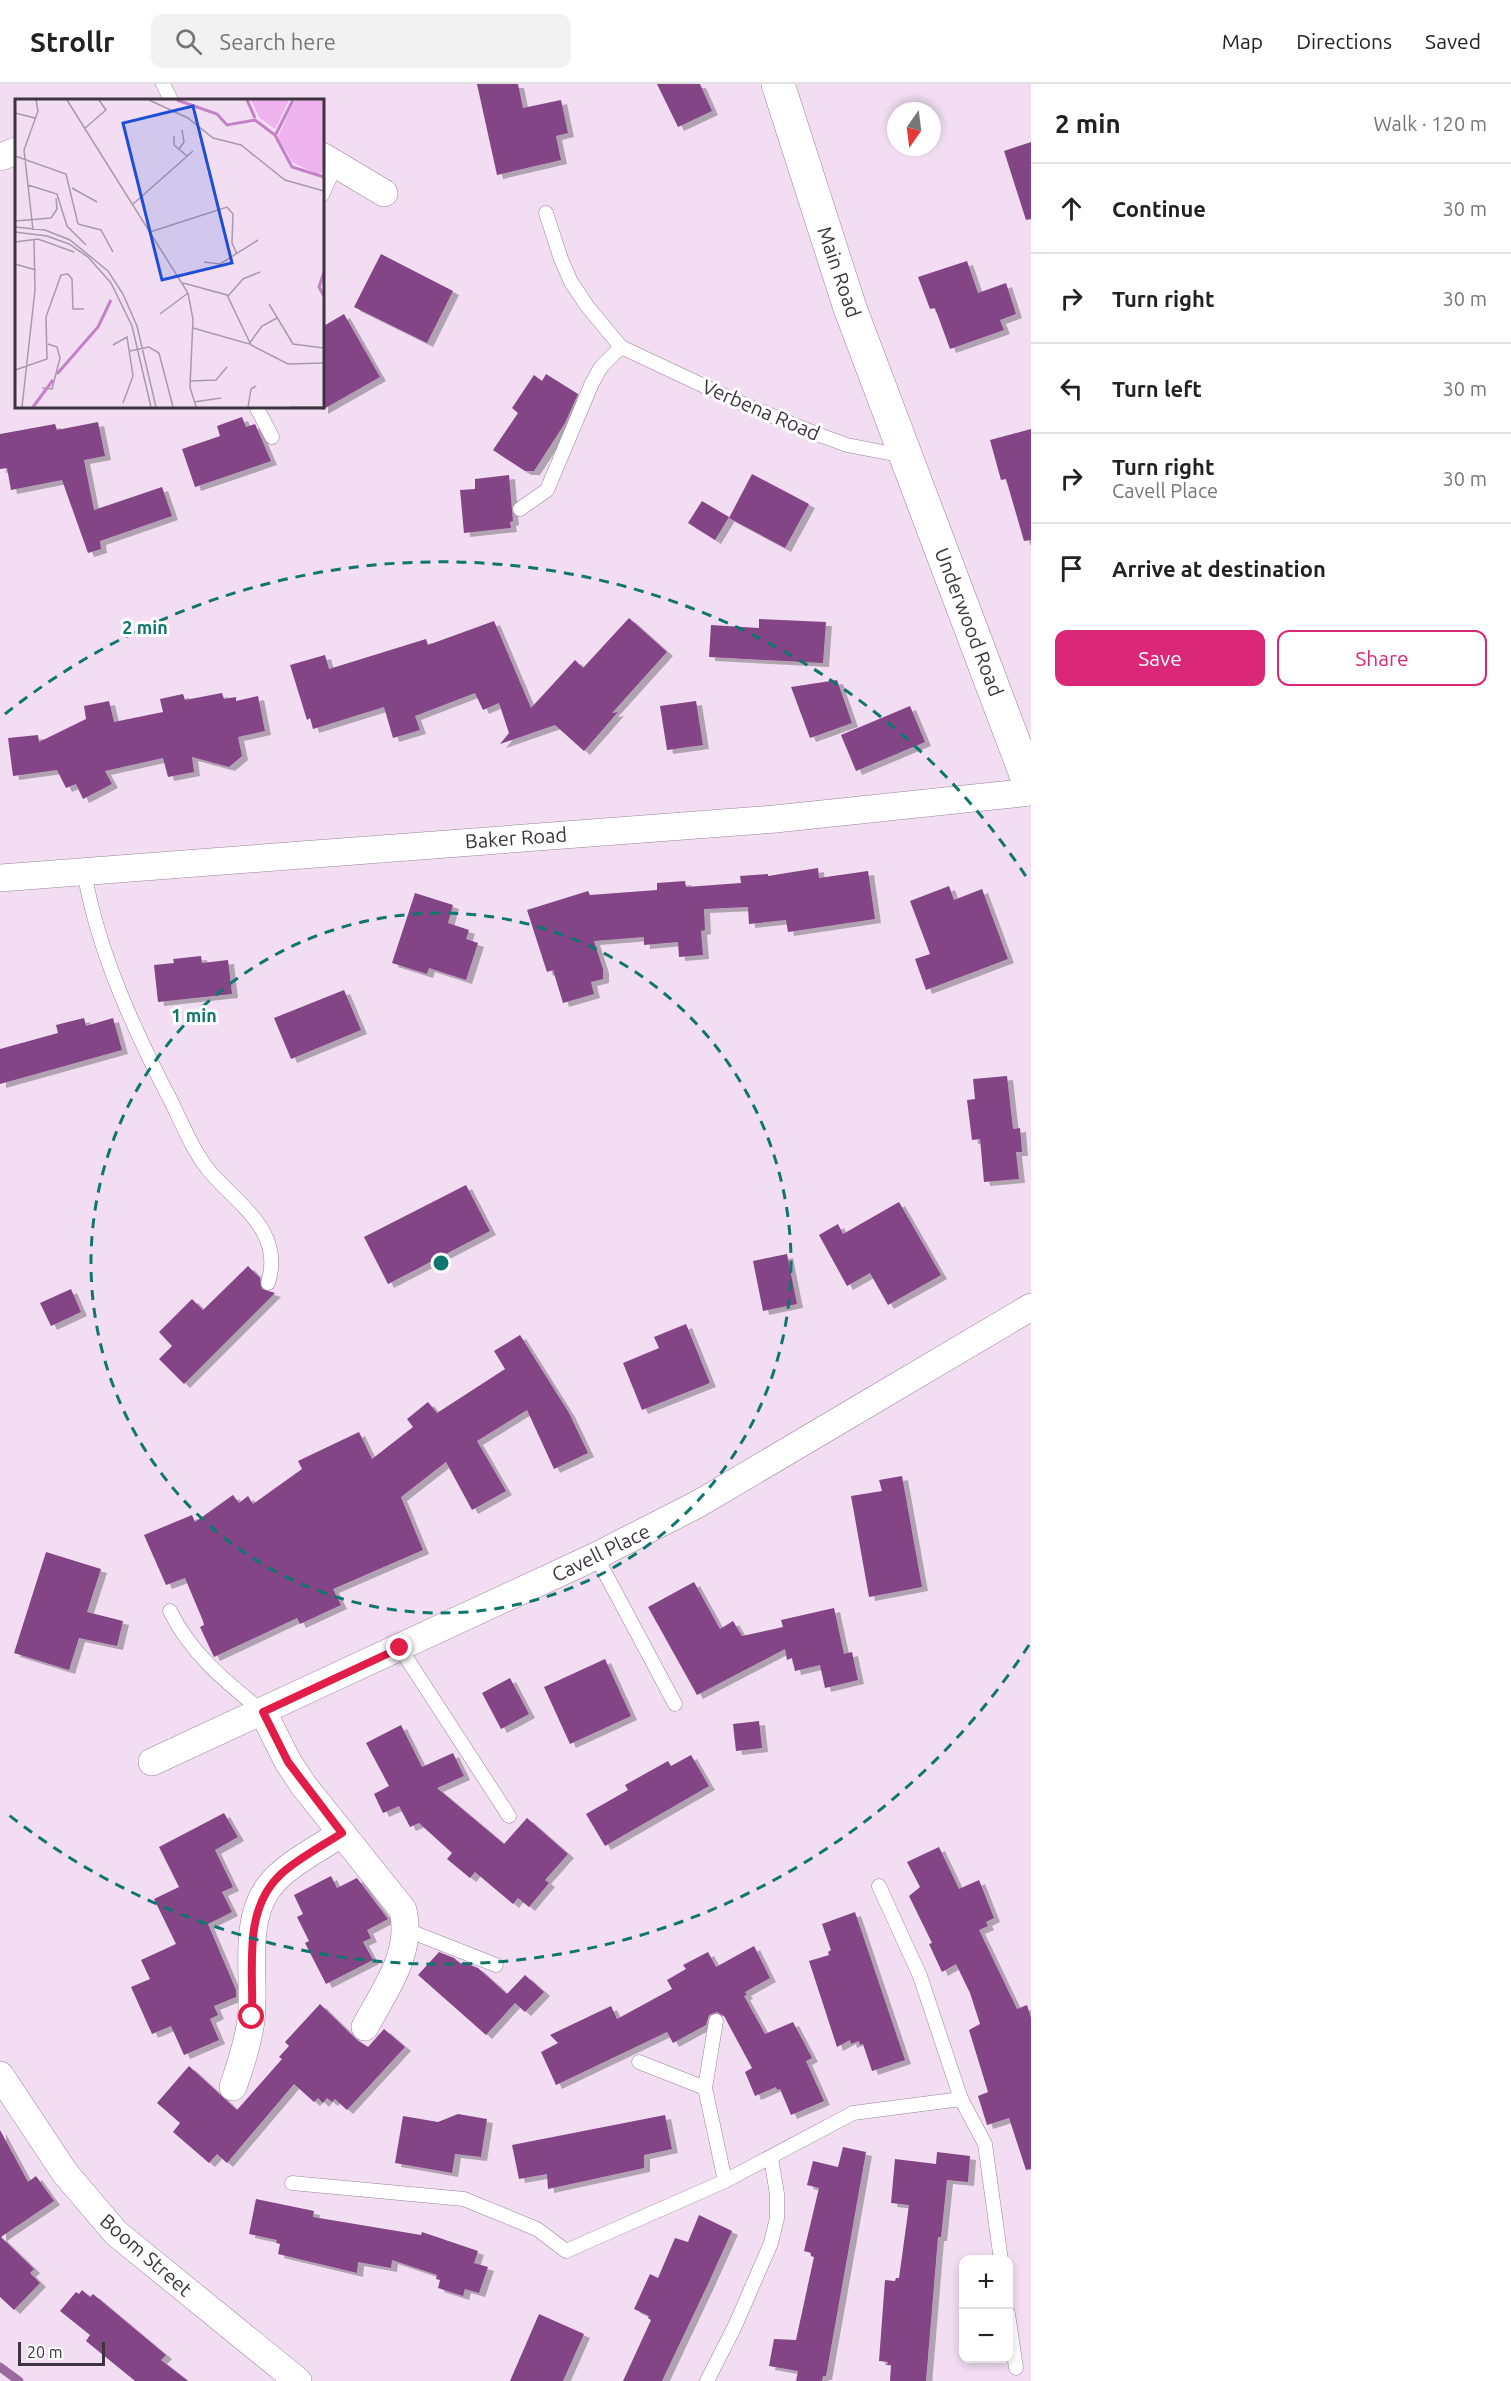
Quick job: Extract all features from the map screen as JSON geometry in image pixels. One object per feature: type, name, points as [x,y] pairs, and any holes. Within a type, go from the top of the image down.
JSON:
[{"type":"main road","name":"Main Road","points":[[778,84],[850,308],[906,457]]},
{"type":"main road","name":"Underwood Road","points":[[906,457],[1031,790]]},
{"type":"street","points":[[0,157],[15,151]]},
{"type":"street","points":[[329,160],[384,193]]},
{"type":"street","name":"Baker Road","points":[[0,878],[775,819],[1031,790]]},
{"type":"street","name":"Cavell Place","points":[[152,1762],[596,1557],[698,1504],[1031,1307]]},
{"type":"street","points":[[263,1712],[288,1762],[403,1910],[407,1930],[405,1947],[365,2027]]},
{"type":"street","points":[[233,2087],[249,2034],[254,1927],[258,1906],[268,1888],[281,1874],[342,1833]]},
{"type":"street","name":"Boom Street","points":[[0,2075],[65,2173],[116,2233],[298,2381]]},
{"type":"lane","points":[[163,84],[170,99]]},
{"type":"lane","points":[[324,185],[329,160]]},
{"type":"lane","points":[[520,509],[547,490],[592,383],[601,367],[621,347],[587,306],[571,282],[546,213]]},
{"type":"lane","name":"Verbena Road","points":[[621,347],[736,401],[814,433],[847,445],[906,457]]},
{"type":"lane","points":[[257,408],[272,437]]},
{"type":"lane","points":[[84,871],[91,915],[112,973],[156,1072],[197,1153],[211,1172],[253,1216],[264,1234],[274,1265],[268,1282]]},
{"type":"lane","points":[[596,1557],[675,1704]]},
{"type":"lane","points":[[171,1611],[181,1632],[195,1651],[222,1678],[263,1712]]},
{"type":"lane","points":[[400,1648],[509,1815]]},
{"type":"lane","points":[[879,1886],[920,1976],[961,2099],[985,2144],[1000,2255]]},
{"type":"lane","points":[[407,1930],[496,1965]]},
{"type":"lane","points":[[716,2021],[705,2088],[725,2181]]},
{"type":"lane","points":[[639,2062],[705,2088]]},
{"type":"lane","points":[[292,2183],[464,2199],[537,2229],[566,2251],[725,2181],[853,2113],[961,2099]]},
{"type":"lane","points":[[707,2381],[735,2326],[771,2243],[777,2218],[777,2194],[771,2158]]},
{"type":"lane","points":[[1013,2348],[1016,2368]]},
{"type":"building","points":[[477,84],[518,84],[523,108],[561,100],[568,133],[556,136],[561,160],[497,175]]},
{"type":"building","points":[[657,84],[700,84],[712,111],[678,127]]},
{"type":"building","points":[[1031,142],[1031,219],[1026,220],[1004,151]]},
{"type":"building","points":[[381,254],[453,291],[427,343],[354,307]]},
{"type":"building","points":[[967,261],[978,293],[1006,283],[1016,314],[1000,320],[1004,330],[950,349],[935,308],[930,309],[918,277]]},
{"type":"building","points":[[344,314],[380,377],[322,410],[324,408],[324,326]]},
{"type":"building","points":[[546,374],[578,394],[565,423],[534,471],[525,471],[493,450],[518,413],[512,408],[534,375],[542,381]]},
{"type":"building","points":[[242,417],[246,427],[255,424],[271,461],[195,487],[182,449],[220,436],[217,426]]},
{"type":"building","points":[[98,422],[105,456],[84,460],[94,510],[162,487],[172,516],[100,541],[101,549],[88,553],[62,480],[11,490],[7,468],[0,469],[0,434],[55,424],[57,430]]},
{"type":"building","points":[[1031,429],[1031,540],[1024,541],[1006,479],[1001,480],[990,440]]},
{"type":"building","points":[[752,474],[809,504],[785,548],[729,518]]},
{"type":"building","points":[[509,475],[513,521],[510,522],[511,528],[464,533],[460,490],[475,489],[475,479]]},
{"type":"building","points":[[702,501],[729,517],[715,540],[688,523]]},
{"type":"building","points":[[629,618],[667,652],[612,713],[618,712],[584,751],[555,725],[500,744],[509,733],[499,703],[483,710],[475,693],[415,716],[420,730],[393,738],[384,707],[313,729],[310,718],[307,720],[290,665],[325,655],[329,669],[426,639],[428,645],[494,621],[531,708],[575,660],[583,668]]},
{"type":"building","points":[[759,619],[826,622],[823,663],[709,657],[711,625],[759,628]]},
{"type":"building","points":[[837,680],[852,723],[810,738],[791,687]]},
{"type":"building","points":[[222,693],[224,699],[236,697],[236,701],[258,696],[265,731],[238,737],[242,756],[229,767],[192,757],[194,772],[168,777],[163,758],[105,771],[112,784],[83,799],[76,784],[66,788],[57,770],[13,776],[8,738],[38,735],[39,742],[86,719],[84,706],[109,701],[114,722],[163,712],[160,699],[183,694],[185,700]]},
{"type":"building","points":[[696,701],[703,745],[667,750],[660,706]]},
{"type":"building","points":[[910,706],[925,742],[856,771],[841,735]]},
{"type":"building","points":[[818,868],[819,878],[868,871],[875,919],[788,932],[786,920],[749,924],[748,907],[704,909],[705,930],[701,931],[703,955],[679,957],[678,942],[644,945],[644,937],[594,941],[603,969],[603,979],[591,982],[594,994],[563,1003],[553,970],[547,972],[527,910],[588,891],[590,895],[657,890],[657,883],[685,881],[686,887],[741,883],[740,876],[768,874],[768,876]]},
{"type":"building","points":[[949,886],[954,900],[982,889],[1008,959],[926,990],[915,959],[930,954],[910,901]]},
{"type":"building","points":[[415,893],[453,905],[448,923],[469,930],[466,939],[478,943],[466,980],[429,968],[427,974],[392,963]]},
{"type":"building","points":[[201,956],[202,963],[228,960],[232,994],[158,1002],[154,965],[174,963],[173,959]]},
{"type":"building","points":[[344,990],[361,1030],[291,1059],[274,1018]]},
{"type":"building","points":[[84,1018],[86,1026],[113,1018],[122,1050],[0,1084],[0,1049],[58,1033],[56,1025]]},
{"type":"building","points":[[1007,1076],[1013,1129],[1020,1128],[1022,1152],[1016,1152],[1019,1179],[984,1182],[980,1139],[972,1140],[967,1100],[975,1099],[973,1079]]},
{"type":"building","points":[[466,1185],[490,1231],[388,1284],[364,1237]]},
{"type":"building","points":[[899,1202],[941,1275],[888,1305],[870,1273],[847,1286],[819,1235],[838,1224],[843,1234]]},
{"type":"building","points":[[787,1254],[797,1304],[763,1311],[753,1261]]},
{"type":"building","points":[[248,1266],[260,1278],[262,1289],[275,1293],[184,1384],[159,1359],[172,1346],[159,1332],[192,1299],[203,1310]]},
{"type":"building","points":[[71,1289],[81,1312],[51,1326],[40,1303]]},
{"type":"building","points":[[686,1324],[710,1383],[642,1410],[623,1363],[659,1348],[654,1337]]},
{"type":"building","points":[[520,1335],[569,1413],[588,1453],[554,1469],[527,1410],[477,1441],[506,1491],[472,1510],[446,1462],[401,1497],[423,1550],[333,1589],[341,1605],[300,1624],[297,1618],[214,1657],[200,1627],[204,1625],[203,1621],[185,1578],[166,1585],[144,1535],[192,1515],[195,1522],[233,1495],[239,1503],[248,1496],[253,1504],[302,1469],[298,1461],[359,1432],[372,1459],[413,1427],[407,1419],[428,1402],[437,1413],[505,1369],[494,1351]]},
{"type":"building","points":[[902,1476],[922,1587],[869,1597],[851,1496],[882,1491],[879,1480]]},
{"type":"building","points":[[46,1552],[101,1569],[87,1612],[123,1621],[117,1646],[79,1638],[69,1670],[14,1653]]},
{"type":"building","points":[[694,1582],[720,1629],[733,1621],[742,1636],[783,1627],[781,1620],[834,1608],[844,1654],[852,1652],[858,1680],[825,1688],[820,1665],[795,1671],[792,1658],[787,1660],[785,1649],[697,1695],[648,1607]]},
{"type":"building","points":[[605,1659],[631,1716],[570,1744],[544,1687]]},
{"type":"building","points":[[510,1678],[529,1714],[501,1729],[482,1693]]},
{"type":"building","points":[[759,1721],[762,1748],[736,1751],[733,1724]]},
{"type":"building","points":[[401,1725],[422,1767],[453,1753],[464,1776],[437,1788],[504,1844],[527,1818],[568,1854],[545,1880],[549,1883],[529,1907],[518,1898],[513,1904],[475,1872],[470,1878],[447,1859],[452,1853],[419,1823],[410,1827],[399,1806],[383,1813],[374,1794],[389,1786],[366,1743]]},
{"type":"building","points":[[691,1755],[709,1786],[605,1846],[586,1814],[628,1790],[625,1785],[668,1761],[671,1766]]},
{"type":"building","points":[[224,1813],[238,1837],[215,1850],[233,1887],[222,1892],[232,1912],[208,1924],[236,1990],[236,1997],[214,2006],[218,2015],[210,2019],[219,2040],[184,2055],[171,2026],[152,2034],[131,1987],[150,1979],[141,1960],[176,1944],[154,1899],[179,1887],[159,1847]]},
{"type":"building","points":[[939,1847],[959,1889],[979,1880],[994,1918],[986,1922],[988,1926],[979,1930],[1017,2009],[1027,2005],[1031,2018],[1031,2169],[1026,2170],[1009,2118],[987,2125],[978,2096],[988,2092],[969,2030],[980,2024],[970,1993],[956,1964],[942,1972],[929,1944],[932,1943],[909,1896],[920,1887],[907,1862]]},
{"type":"building","points":[[331,1876],[337,1888],[357,1878],[388,1919],[367,1930],[371,1938],[363,1942],[373,1960],[326,1984],[305,1943],[309,1941],[297,1917],[303,1914],[294,1895]]},
{"type":"building","points":[[855,1912],[905,2060],[872,2071],[863,2044],[860,2045],[859,2041],[851,2044],[850,2040],[837,2047],[809,1961],[829,1955],[828,1952],[831,1950],[822,1924]]},
{"type":"building","points":[[754,1946],[770,1978],[745,1992],[747,1995],[744,1996],[765,2034],[793,2022],[812,2058],[806,2061],[824,2101],[791,2115],[780,2089],[777,2090],[776,2087],[755,2096],[745,2072],[752,2068],[724,2016],[717,2012],[709,2015],[706,2025],[673,2043],[667,2032],[556,2085],[541,2052],[558,2043],[550,2035],[611,2006],[617,2019],[672,1989],[667,1980],[686,1969],[683,1965],[708,1952],[716,1967]]},
{"type":"building","points":[[439,1952],[454,1958],[461,1964],[463,1962],[478,1968],[507,1994],[525,1975],[544,1992],[525,2012],[515,2003],[486,2035],[418,1975]]},
{"type":"building","points":[[320,2004],[357,2040],[368,2047],[384,2029],[405,2047],[347,2110],[335,2099],[332,2102],[327,2098],[323,2103],[318,2098],[314,2102],[294,2084],[227,2163],[217,2154],[209,2163],[173,2132],[180,2123],[157,2103],[189,2066],[237,2110],[282,2059],[279,2057],[289,2046],[285,2042]]},
{"type":"building","points":[[458,2114],[487,2119],[481,2157],[455,2154],[452,2173],[395,2163],[403,2116],[438,2122]]},
{"type":"building","points":[[665,2115],[672,2149],[644,2155],[644,2168],[548,2189],[547,2174],[519,2179],[512,2145]]},
{"type":"building","points":[[0,2130],[28,2182],[36,2176],[54,2201],[1,2237],[34,2269],[30,2273],[40,2283],[14,2310],[0,2297]]},
{"type":"building","points":[[843,2147],[866,2152],[826,2376],[823,2376],[822,2381],[796,2381],[798,2371],[769,2366],[774,2339],[796,2340],[814,2257],[811,2253],[804,2251],[819,2188],[807,2185],[813,2161],[838,2167]]},
{"type":"building","points":[[937,2152],[970,2156],[968,2182],[947,2180],[941,2237],[938,2237],[926,2381],[890,2381],[891,2365],[887,2365],[888,2362],[879,2361],[885,2280],[895,2281],[899,2278],[909,2205],[891,2203],[895,2159],[936,2164]]},
{"type":"building","points":[[256,2199],[314,2211],[313,2217],[421,2235],[422,2232],[478,2251],[474,2263],[488,2267],[479,2293],[465,2289],[463,2296],[438,2288],[440,2280],[436,2279],[437,2275],[392,2260],[391,2268],[358,2262],[357,2273],[278,2254],[280,2244],[276,2243],[277,2240],[249,2234]]},
{"type":"building","points":[[699,2215],[732,2231],[708,2284],[662,2381],[623,2381],[651,2320],[649,2316],[634,2309],[650,2274],[658,2278],[675,2238],[688,2242]]},
{"type":"building","points":[[82,2290],[90,2297],[93,2294],[166,2355],[161,2360],[188,2381],[135,2381],[86,2341],[90,2335],[60,2311],[76,2292],[79,2294]]},
{"type":"building","points":[[539,2314],[584,2334],[563,2381],[510,2381]]},
{"type":"waterway","points":[[0,2367],[19,2381]]},
{"type":"route","points":[[252,2017],[254,1927],[258,1906],[268,1888],[281,1874],[342,1833],[288,1762],[263,1712],[400,1648]]}]
